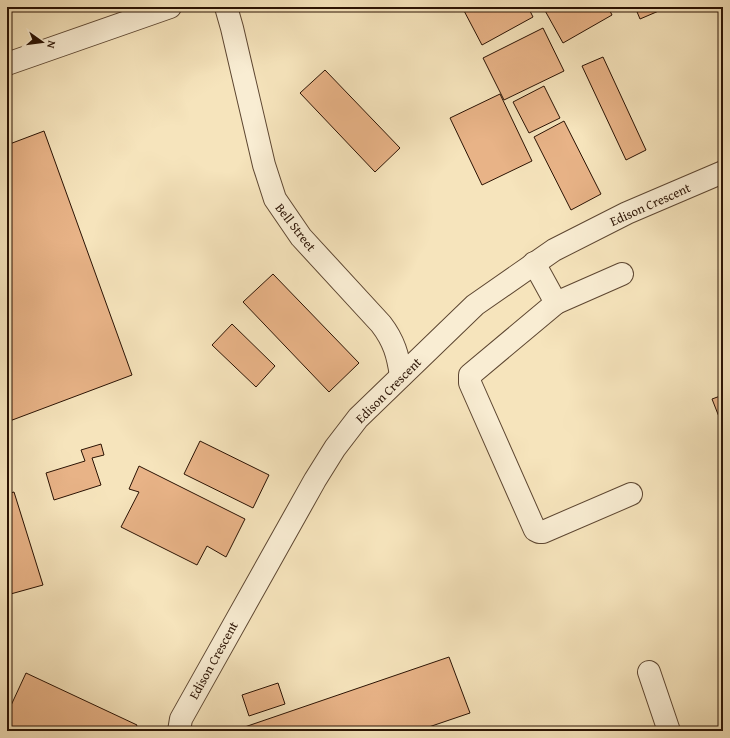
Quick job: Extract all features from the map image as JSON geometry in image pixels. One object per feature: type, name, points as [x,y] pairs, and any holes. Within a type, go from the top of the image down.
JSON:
[{"type":"street","points":[[7,64],[170,7]]},
{"type":"street","name":"Bell Street","points":[[226,7],[264,165],[275,199],[301,237],[390,335],[395,347],[401,376]]},
{"type":"street","name":"Edison Crescent","points":[[179,731],[181,719],[288,528],[335,448],[358,418],[449,332],[475,305],[534,263],[554,250],[627,213],[723,172]]},
{"type":"street","points":[[534,263],[556,303]]},
{"type":"street","points":[[622,274],[556,303],[470,375],[470,383],[535,530],[538,532],[543,532],[631,494]]},
{"type":"street","points":[[649,672],[669,731]]},
{"type":"building","points":[[462,7],[528,7],[533,17],[482,45]]},
{"type":"building","points":[[543,7],[608,7],[612,15],[563,43]]},
{"type":"building","points":[[635,7],[668,7],[640,19]]},
{"type":"building","points":[[543,28],[564,71],[504,100],[483,58]]},
{"type":"building","points":[[603,57],[646,150],[626,160],[582,66]]},
{"type":"building","points":[[325,70],[400,148],[375,172],[300,93]]},
{"type":"building","points":[[544,86],[560,118],[529,133],[513,102]]},
{"type":"building","points":[[500,94],[532,161],[482,185],[450,118]]},
{"type":"building","points":[[564,121],[601,194],[571,210],[534,137]]},
{"type":"building","points":[[44,131],[132,375],[7,422],[7,145]]},
{"type":"building","points":[[273,274],[359,363],[329,392],[243,302]]},
{"type":"building","points":[[232,324],[275,366],[256,387],[212,345]]},
{"type":"building","points":[[723,395],[723,427],[712,399]]},
{"type":"building","points":[[200,441],[269,475],[253,508],[184,474]]},
{"type":"building","points":[[101,444],[104,455],[92,458],[101,485],[54,500],[46,473],[85,461],[81,450]]},
{"type":"building","points":[[139,466],[245,519],[226,557],[207,546],[197,565],[121,527],[139,492],[129,489]]},
{"type":"building","points":[[14,492],[43,585],[7,595],[7,494]]},
{"type":"building","points":[[449,657],[470,713],[417,731],[233,731]]},
{"type":"building","points":[[26,673],[137,725],[134,731],[7,731],[7,714]]},
{"type":"building","points":[[278,683],[285,704],[249,716],[242,695]]}]
